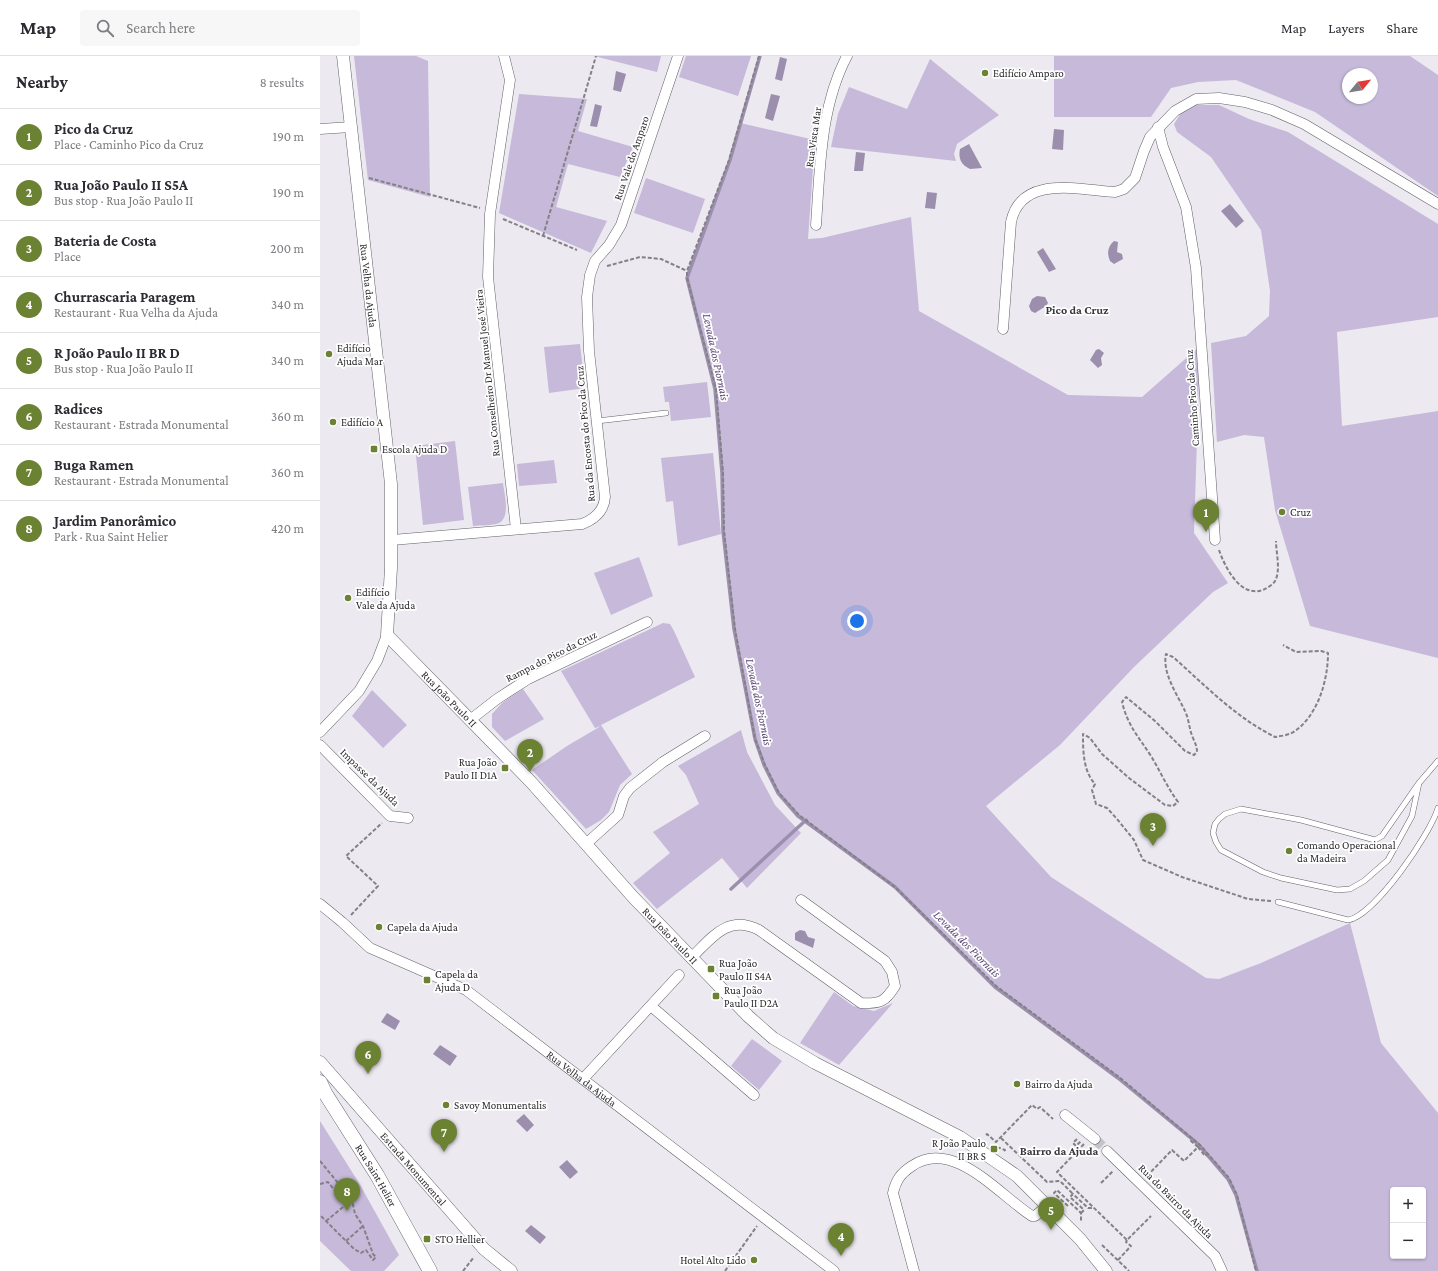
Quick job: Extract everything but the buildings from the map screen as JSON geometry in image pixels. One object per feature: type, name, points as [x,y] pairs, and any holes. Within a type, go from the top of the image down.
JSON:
[{"type":"main road","name":"Rua Saint Helier","points":[[320,1082],[327,1096],[377,1175],[430,1271]]},
{"type":"street","name":"Rua Velha da Ajuda","points":[[343,56],[392,540],[390,613],[387,636]]},
{"type":"street","name":"Rua Conselheiro Dr Manuel José Vieira","points":[[504,56],[510,80],[488,230],[490,299],[516,529]]},
{"type":"street","name":"Rua Vale do Amparo","points":[[599,264],[621,225],[678,56]]},
{"type":"street","name":"Rua Vista Mar","points":[[816,226],[820,157],[829,106],[840,70],[847,56]]},
{"type":"street","points":[[1003,329],[1011,222],[1013,210],[1018,203],[1033,192],[1043,189],[1056,188],[1115,192],[1124,189],[1135,178],[1150,137],[1158,127],[1175,111],[1196,99],[1218,98],[1245,102],[1272,110],[1304,124],[1438,204]]},
{"type":"street","points":[[320,129],[351,126]]},
{"type":"street","name":"Caminho Pico da Cruz","points":[[1158,127],[1163,147],[1186,207],[1195,262],[1215,540]]},
{"type":"street","name":"Rua da Encosta do Pico da Cruz","points":[[392,540],[582,524],[599,514],[604,504],[605,497],[587,320],[588,286],[599,264]]},
{"type":"street","name":"Rampa do Pico da Cruz","points":[[470,720],[497,698],[528,679],[646,622]]},
{"type":"street","points":[[320,732],[359,691],[377,661],[387,636]]},
{"type":"street","name":"Rua João Paulo II","points":[[387,636],[470,720],[587,843],[691,958],[748,1016],[773,1038],[815,1063],[960,1137],[1017,1176],[1080,1239],[1106,1271]]},
{"type":"street","points":[[587,843],[618,815],[624,796],[630,788],[663,762],[705,736]]},
{"type":"street","name":"Impasse da Ajuda","points":[[320,745],[390,816],[408,818]]},
{"type":"street","points":[[691,958],[721,929],[736,925],[750,925],[861,1003],[874,1004],[886,999],[895,986],[892,972],[885,961],[801,900]]},
{"type":"street","name":"Rua Velha da Ajuda","points":[[320,904],[370,948],[466,990],[834,1271]]},
{"type":"street","points":[[583,1079],[679,975]]},
{"type":"street","points":[[651,1006],[754,1096]]},
{"type":"street","name":"Estrada Monumental","points":[[320,1062],[484,1249],[511,1271]]},
{"type":"street","points":[[1065,1115],[1095,1139]]},
{"type":"street","name":"Rua do Bairro da Ajuda","points":[[1108,1151],[1215,1256],[1222,1271]]},
{"type":"street","points":[[914,1271],[893,1193],[896,1182],[902,1172],[918,1162],[932,1158],[948,1161],[976,1172],[1032,1216],[1035,1216],[1047,1206]]},
{"type":"lane","points":[[597,421],[666,414]]},
{"type":"lane","points":[[1419,783],[1412,816],[1388,860],[1364,881],[1350,889],[1337,890],[1269,874],[1221,850],[1213,833],[1215,824],[1219,819],[1225,814],[1241,809],[1301,820],[1375,840],[1382,836],[1419,783],[1438,762]]},
{"type":"lane","points":[[1278,902],[1348,920],[1355,919],[1365,912],[1404,869],[1434,822],[1438,808]]},
{"type":"path","points":[[543,236],[596,56]]},
{"type":"path","points":[[759,56],[729,160],[687,271],[687,278],[716,389],[723,473],[724,531],[735,629],[755,739],[765,765],[779,793],[799,815],[896,887],[996,986],[1119,1077],[1193,1138],[1229,1178],[1237,1195],[1256,1271]]},
{"type":"path","points":[[370,178],[480,208]]},
{"type":"path","points":[[502,219],[577,250]]},
{"type":"path","points":[[599,264],[640,257],[661,259],[687,271]]},
{"type":"path","points":[[1215,540],[1225,567],[1236,581],[1247,588],[1258,591],[1268,588],[1275,582],[1278,570],[1276,541]]},
{"type":"path","points":[[1278,902],[1248,899],[1182,877],[1143,860],[1139,853],[1138,846],[1121,824],[1107,808],[1096,804],[1092,790],[1095,784],[1089,774],[1083,751],[1083,734],[1090,738],[1102,754],[1129,778],[1165,805],[1173,806],[1178,802],[1165,783],[1151,757],[1134,734],[1122,702],[1126,697],[1154,721],[1185,751],[1194,755],[1197,752],[1197,747],[1186,712],[1178,700],[1164,664],[1166,654],[1173,657],[1225,705],[1260,729],[1275,737],[1294,732],[1308,720],[1317,701],[1325,681],[1328,667],[1328,653],[1296,652],[1283,645]]},
{"type":"path","points":[[349,917],[378,886],[346,856],[386,820]]},
{"type":"path","points":[[986,1135],[987,1134],[996,1142],[1032,1105],[1037,1110],[1040,1107],[1053,1119]]},
{"type":"path","points":[[1001,1138],[1047,1182],[1060,1181],[1088,1208],[1094,1208]]},
{"type":"path","points":[[1078,1138],[1073,1143],[1076,1146],[1082,1140],[1085,1143],[1057,1172],[1128,1240],[1126,1242],[1131,1246],[1118,1260]]},
{"type":"path","points":[[1193,1138],[1191,1141],[1205,1156],[1208,1154]]},
{"type":"path","points":[[1148,1180],[1146,1178],[1172,1150],[1184,1161],[1198,1147]]},
{"type":"path","points":[[320,1161],[352,1200],[355,1214],[363,1226],[370,1248],[376,1257],[373,1260],[366,1250],[361,1253],[358,1251],[320,1215]]},
{"type":"path","points":[[320,1184],[328,1182],[336,1192],[339,1190],[348,1203]]},
{"type":"path","points":[[1068,1206],[1054,1193],[1057,1190],[1081,1213]]},
{"type":"path","points":[[1073,1194],[1070,1197],[1084,1210],[1081,1213],[1081,1225]]},
{"type":"path","points":[[326,1221],[352,1200]]},
{"type":"path","points":[[1128,1240],[1151,1216]]},
{"type":"path","points":[[725,1271],[757,1226],[753,1223]]},
{"type":"path","points":[[346,1241],[363,1226]]},
{"type":"path","points":[[1097,1240],[1129,1271]]},
{"type":"path","points":[[463,1271],[470,1262]]},
{"type":"shaded area","points":[[354,56],[416,56],[428,61],[430,197],[368,180]]},
{"type":"shaded area","points":[[594,56],[661,56],[657,72]]},
{"type":"shaded area","points":[[686,56],[751,56],[738,96],[679,77]]},
{"type":"shaded area","points":[[1054,56],[1410,56],[1438,75],[1438,196],[1315,112],[1236,80],[1198,82],[1171,88],[1151,117],[1054,117]]},
{"type":"shaded area","points":[[780,57],[787,59],[782,81],[775,79]]},
{"type":"shaded area","points":[[930,59],[999,115],[957,144],[954,154],[956,161],[831,147],[838,114],[849,87],[907,109]]},
{"type":"shaded area","points":[[616,71],[626,74],[621,92],[613,90]]},
{"type":"shaded area","points":[[519,94],[587,99],[578,131],[633,147],[620,177],[568,164],[556,207],[607,221],[591,253],[499,213]]},
{"type":"shaded area","points":[[771,94],[780,96],[773,121],[765,118]]},
{"type":"shaded area","points":[[595,104],[602,106],[597,127],[590,126]]},
{"type":"shaded area","points":[[1196,105],[1219,105],[1249,119],[1288,132],[1438,224],[1438,317],[1337,332],[1342,426],[1438,411],[1438,658],[1310,626],[1275,510],[1264,437],[1244,435],[1217,442],[1211,343],[1246,336],[1269,316],[1270,291],[1261,230],[1211,157],[1177,132],[1174,124],[1183,110]]},
{"type":"shaded area","points":[[740,123],[815,140],[808,239],[822,238],[911,217],[919,311],[1068,395],[1142,397],[1200,346],[1194,533],[1228,583],[1213,592],[1134,667],[1060,745],[986,806],[1051,877],[1206,978],[1219,979],[1261,963],[1350,923],[1381,1043],[1438,1113],[1438,1271],[1256,1271],[1237,1195],[1229,1178],[1200,1145],[1119,1077],[996,986],[895,887],[799,815],[779,793],[765,765],[755,739],[735,629],[724,531],[723,473],[716,389],[687,278],[687,271],[729,160]]},
{"type":"shaded area","points":[[1054,129],[1064,130],[1063,150],[1052,149]]},
{"type":"shaded area","points":[[969,144],[982,168],[970,169],[961,161],[959,155],[960,149]]},
{"type":"shaded area","points":[[856,152],[865,153],[863,171],[854,171]]},
{"type":"shaded area","points":[[646,178],[705,199],[693,233],[634,213]]},
{"type":"shaded area","points":[[927,192],[937,193],[935,209],[925,208]]},
{"type":"shaded area","points":[[1230,204],[1244,221],[1236,228],[1221,211]]},
{"type":"shaded area","points":[[1114,241],[1118,242],[1117,252],[1122,254],[1123,259],[1114,264],[1110,261],[1108,253],[1110,246]]},
{"type":"shaded area","points":[[1043,248],[1056,269],[1049,272],[1037,252]]},
{"type":"shaded area","points":[[1037,296],[1045,297],[1048,303],[1035,313],[1031,311],[1029,306],[1032,299]]},
{"type":"shaded area","points":[[580,344],[585,388],[549,393],[544,347]]},
{"type":"shaded area","points":[[1099,349],[1104,353],[1101,358],[1102,365],[1098,368],[1090,360],[1096,350]]},
{"type":"shaded area","points":[[707,382],[711,417],[671,421],[669,402],[665,402],[663,387]]},
{"type":"shaded area","points":[[455,441],[464,520],[423,525],[415,446]]},
{"type":"shaded area","points":[[713,453],[721,534],[678,546],[673,501],[666,502],[661,458]]},
{"type":"shaded area","points":[[554,460],[557,483],[519,486],[517,464]]},
{"type":"shaded area","points":[[503,483],[506,510],[503,520],[496,524],[473,526],[468,487]]},
{"type":"shaded area","points":[[639,557],[653,596],[611,615],[594,573]]},
{"type":"shaded area","points":[[663,623],[670,624],[695,677],[601,725],[632,774],[620,785],[609,812],[601,820],[586,829],[532,770],[567,746],[601,726],[595,728],[561,671]]},
{"type":"shaded area","points":[[523,689],[544,719],[505,741],[492,727],[492,714],[502,703]]},
{"type":"shaded area","points":[[372,690],[407,725],[383,748],[352,716]]},
{"type":"shaded area","points":[[741,730],[747,752],[775,805],[801,833],[747,888],[722,858],[657,909],[633,883],[670,853],[653,832],[699,804],[686,775],[678,766]]},
{"type":"shaded area","points":[[800,930],[805,931],[808,937],[815,939],[813,948],[795,940],[795,933]]},
{"type":"shaded area","points":[[834,992],[853,1006],[874,1011],[893,1003],[839,1065],[800,1043]]},
{"type":"shaded area","points":[[387,1013],[400,1021],[395,1030],[381,1022]]},
{"type":"shaded area","points":[[752,1039],[782,1061],[759,1090],[731,1066]]},
{"type":"shaded area","points":[[440,1045],[457,1056],[450,1066],[433,1054]]},
{"type":"shaded area","points":[[524,1114],[534,1125],[527,1132],[516,1121]]},
{"type":"shaded area","points":[[320,1121],[359,1183],[399,1255],[384,1271],[351,1271],[320,1241]]},
{"type":"shaded area","points":[[567,1160],[578,1172],[570,1179],[559,1167]]},
{"type":"shaded area","points":[[531,1225],[546,1237],[540,1244],[525,1231]]},
{"type":"waterway","name":"Levada dos Piornais","points":[[760,56],[730,160],[687,278],[715,389],[722,473],[723,531],[734,629],[755,739],[764,765],[778,793],[798,816],[895,887],[995,987],[1118,1078],[1198,1144],[1228,1179],[1236,1195],[1257,1271]]},
{"type":"waterway","points":[[731,889],[806,820]]},
{"type":"tunnel","points":[[1095,1139],[1107,1151]]},
{"type":"place","name":"Edifício Amparo","points":[[985,73]]},
{"type":"place","name":"Edifício Ajuda Mar","points":[[329,354]]},
{"type":"place","name":"Edifício A","points":[[333,422]]},
{"type":"place","name":"Escola Ajuda D","points":[[374,449]]},
{"type":"place","name":"Cruz","points":[[1282,512]]},
{"type":"place","name":"Pico da Cruz","points":[[1206,532]]},
{"type":"place","name":"Edifício Vale da Ajuda","points":[[348,598]]},
{"type":"place","name":"Rua João Paulo II D1A","points":[[505,768]]},
{"type":"place","name":"Rua João Paulo II S5A","points":[[530,772]]},
{"type":"place","name":"Bateria de Costa","points":[[1153,846]]},
{"type":"place","name":"Comando Operacional da Madeira","points":[[1289,851]]},
{"type":"place","name":"Capela da Ajuda","points":[[379,927]]},
{"type":"place","name":"Rua João Paulo II S4A","points":[[711,969]]},
{"type":"place","name":"Capela da Ajuda D","points":[[427,980]]},
{"type":"place","name":"Rua João Paulo II D2A","points":[[716,996]]},
{"type":"place","name":"Radices","points":[[368,1074]]},
{"type":"place","name":"Bairro da Ajuda","points":[[1017,1084]]},
{"type":"place","name":"Savoy Monumentalis","points":[[446,1105]]},
{"type":"place","name":"R João Paulo II BR S","points":[[994,1149]]},
{"type":"place","name":"Buga Ramen","points":[[444,1152]]},
{"type":"place","name":"Jardim Panorâmico","points":[[347,1211]]},
{"type":"place","name":"R João Paulo II BR D","points":[[1051,1230]]},
{"type":"place","name":"STO Hellier","points":[[427,1239]]},
{"type":"place","name":"Churrascaria Paragem","points":[[841,1256]]},
{"type":"place","name":"Hotel Alto Lido","points":[[754,1260]]},
{"type":"district","name":"Pico da Cruz","points":[[1077,310]]},
{"type":"district","name":"Bairro da Ajuda","points":[[1059,1151]]}]
